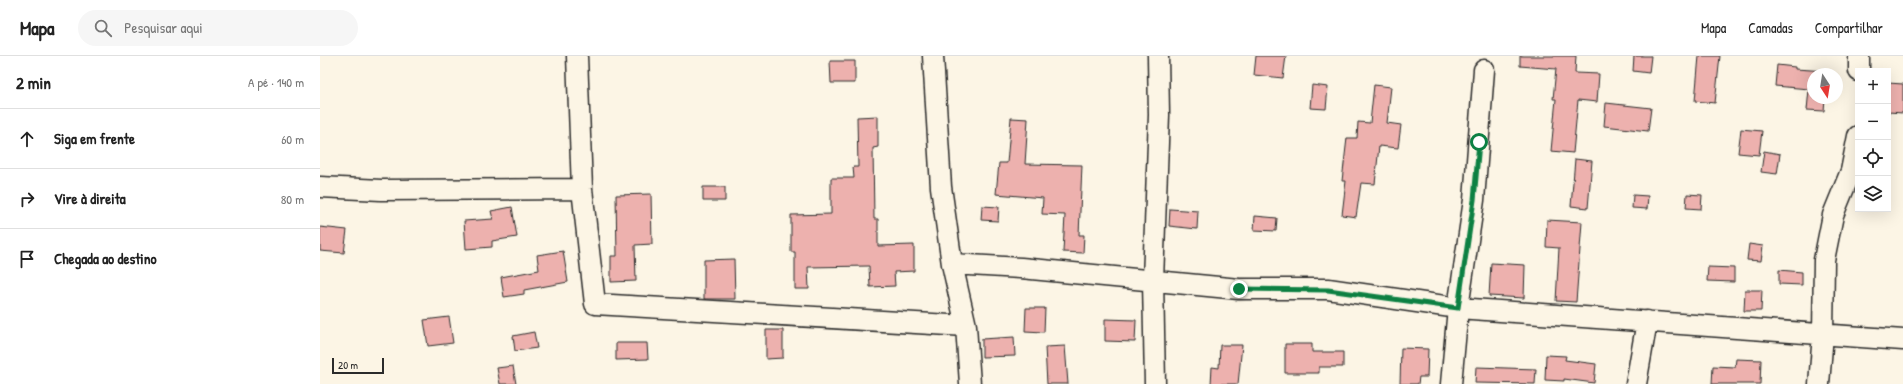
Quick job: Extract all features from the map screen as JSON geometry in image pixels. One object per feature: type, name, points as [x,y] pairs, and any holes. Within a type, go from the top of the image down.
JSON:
[{"type":"street","points":[[577,56],[582,189],[595,304],[966,326]]},
{"type":"street","points":[[933,56],[941,187],[952,264],[966,326],[970,384]]},
{"type":"street","points":[[1155,384],[1153,280],[1159,115],[1158,56]]},
{"type":"street","points":[[1859,56],[1859,68]]},
{"type":"street","points":[[1451,384],[1458,308],[1474,200],[1484,70]]},
{"type":"street","points":[[1819,384],[1823,334],[1824,260],[1833,215],[1851,171],[1857,140]]},
{"type":"street","points":[[320,187],[381,190],[582,189]]},
{"type":"street","points":[[952,264],[1021,268],[1239,289],[1328,290],[1458,308],[1903,340]]},
{"type":"street","points":[[1636,384],[1647,321]]},
{"type":"building","points":[[1256,56],[1286,56],[1283,78],[1254,75]]},
{"type":"building","points":[[1520,56],[1576,56],[1575,73],[1599,74],[1597,102],[1578,100],[1573,153],[1551,151],[1556,99],[1553,99],[1556,69],[1520,66]]},
{"type":"building","points":[[1634,56],[1651,56],[1649,73],[1633,71]]},
{"type":"building","points":[[1699,56],[1720,56],[1715,103],[1695,101]]},
{"type":"building","points":[[830,61],[855,61],[855,83],[831,83]]},
{"type":"building","points":[[1777,65],[1807,70],[1807,89],[1775,86]]},
{"type":"building","points":[[1891,83],[1903,84],[1903,113],[1891,112]]},
{"type":"building","points":[[1312,85],[1328,87],[1326,109],[1310,108]]},
{"type":"building","points":[[1374,85],[1391,87],[1387,123],[1401,125],[1398,148],[1379,146],[1375,184],[1361,183],[1356,217],[1342,215],[1346,181],[1342,181],[1347,138],[1357,138],[1358,122],[1370,123]]},
{"type":"building","points":[[1606,103],[1651,108],[1648,131],[1604,126]]},
{"type":"building","points":[[1808,104],[1825,104],[1824,111],[1807,110]]},
{"type":"building","points":[[878,116],[878,147],[873,148],[874,219],[878,219],[878,246],[914,245],[914,271],[894,272],[895,286],[870,287],[869,266],[808,267],[809,289],[795,289],[795,252],[791,252],[791,215],[831,214],[831,178],[854,178],[853,167],[858,167],[857,117]]},
{"type":"building","points":[[1011,118],[1028,119],[1025,164],[1082,165],[1079,235],[1084,235],[1083,253],[1063,252],[1065,215],[1042,214],[1043,198],[996,194],[999,163],[1007,163]]},
{"type":"building","points":[[1741,129],[1762,131],[1759,155],[1738,153]]},
{"type":"building","points":[[1764,151],[1780,154],[1777,174],[1761,172]]},
{"type":"building","points":[[1575,159],[1592,161],[1588,208],[1571,206]]},
{"type":"building","points":[[703,187],[725,187],[725,201],[703,201]]},
{"type":"building","points":[[651,194],[652,244],[635,245],[636,281],[611,282],[611,256],[617,256],[616,195]]},
{"type":"building","points":[[1687,194],[1702,195],[1701,209],[1686,208]]},
{"type":"building","points":[[1633,195],[1648,196],[1647,209],[1632,208]]},
{"type":"building","points":[[982,206],[999,207],[998,221],[981,220]]},
{"type":"building","points":[[512,207],[517,237],[492,241],[492,247],[466,249],[464,221],[493,219],[491,211]]},
{"type":"building","points":[[1170,209],[1198,211],[1197,229],[1169,226]]},
{"type":"building","points":[[1255,216],[1277,218],[1276,231],[1254,230]]},
{"type":"building","points":[[1547,220],[1582,222],[1576,302],[1556,301],[1559,248],[1546,247]]},
{"type":"building","points":[[320,227],[347,230],[344,253],[320,251]]},
{"type":"building","points":[[1749,244],[1763,246],[1761,261],[1747,260]]},
{"type":"building","points":[[563,251],[568,282],[524,290],[524,294],[504,297],[501,277],[539,270],[537,255]]},
{"type":"building","points":[[734,259],[735,299],[704,299],[704,260]]},
{"type":"building","points":[[1491,263],[1525,265],[1524,298],[1489,296]]},
{"type":"building","points":[[1708,267],[1734,268],[1734,282],[1707,281]]},
{"type":"building","points":[[1779,270],[1802,272],[1802,285],[1779,284]]},
{"type":"building","points":[[1745,290],[1762,290],[1761,311],[1744,311]]},
{"type":"building","points":[[1026,308],[1045,308],[1044,332],[1025,331]]},
{"type":"building","points":[[449,317],[453,343],[428,346],[424,320]]},
{"type":"building","points":[[1105,319],[1136,320],[1135,342],[1105,341]]},
{"type":"building","points":[[766,330],[783,330],[783,358],[766,359]]},
{"type":"building","points":[[534,332],[537,348],[515,351],[513,336]]},
{"type":"building","points":[[1014,337],[1015,356],[982,357],[982,339]]},
{"type":"building","points":[[616,343],[647,343],[648,359],[616,360]]},
{"type":"building","points":[[1285,344],[1312,344],[1312,352],[1343,352],[1343,367],[1319,367],[1319,373],[1285,373]]},
{"type":"building","points":[[1220,345],[1242,345],[1238,384],[1211,384],[1212,367],[1219,368]]},
{"type":"building","points":[[1065,346],[1068,384],[1047,384],[1045,347]]},
{"type":"building","points":[[1401,348],[1428,349],[1427,377],[1419,377],[1418,384],[1400,384]]},
{"type":"building","points":[[1546,355],[1566,356],[1565,360],[1596,364],[1594,383],[1564,379],[1564,381],[1545,380]]},
{"type":"building","points":[[1736,359],[1761,360],[1760,384],[1712,384],[1713,366],[1735,367]]},
{"type":"building","points":[[513,366],[516,384],[500,384],[497,368]]},
{"type":"building","points":[[1476,367],[1536,369],[1535,384],[1475,383]]},
{"type":"route","points":[[1239,289],[1328,290],[1458,308],[1474,200],[1479,142]]}]
